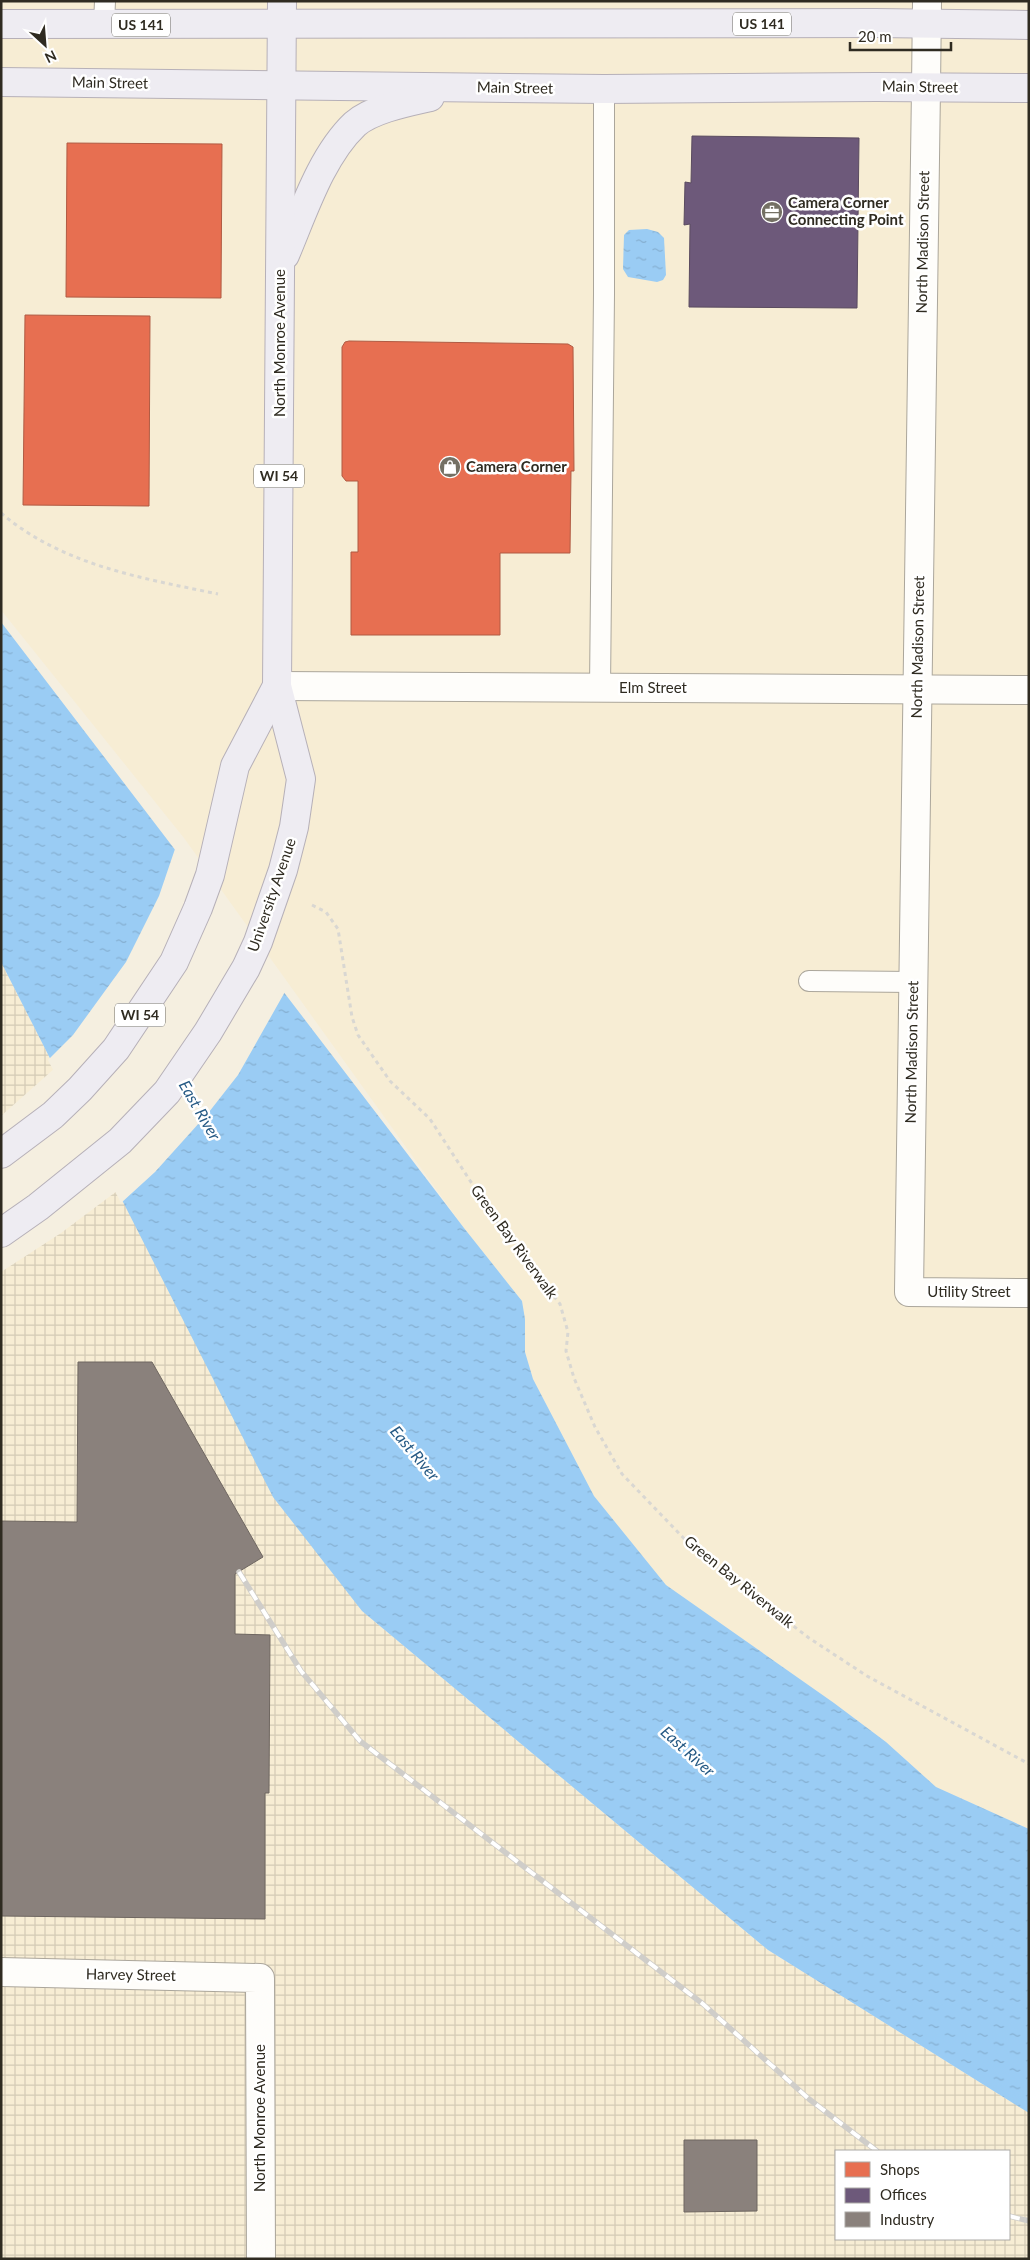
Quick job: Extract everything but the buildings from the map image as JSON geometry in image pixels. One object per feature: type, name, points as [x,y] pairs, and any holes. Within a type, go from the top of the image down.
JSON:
[{"type":"main road","name":"US 141","points":[[1,24],[105,13],[927,13],[1029,25]]},
{"type":"main road","name":"North Monroe Avenue","points":[[278,686],[282,13]]},
{"type":"main road","name":"Main Street","points":[[1,82],[604,90],[1029,88]]},
{"type":"main road","points":[[280,266],[328,159],[356,123],[391,106],[474,88]]},
{"type":"main road","name":"WI 54","points":[[1,1154],[35,1130],[80,1089],[110,1056],[149,1002],[174,962],[198,908],[210,874],[235,766],[278,686]]},
{"type":"main road","name":"University Avenue","points":[[1,1233],[71,1181],[120,1141],[166,1092],[208,1032],[246,968],[258,942],[283,870],[292,836],[301,779],[278,686]]},
{"type":"street","name":"North Madison Street","points":[[909,1292],[927,13]]},
{"type":"street","name":"Elm Street","points":[[278,686],[1029,690]]},
{"type":"street","name":"Utility Street","points":[[909,1292],[1029,1293]]},
{"type":"street","name":"Harvey Street","points":[[1,1972],[260,1978]]},
{"type":"street","name":"North Monroe Avenue","points":[[260,1978],[261,2259]]},
{"type":"lane","points":[[600,688],[604,90]]},
{"type":"lane","points":[[809,981],[913,982]]},
{"type":"path","points":[[1,513],[18,528],[78,560],[143,578],[218,594]]},
{"type":"path","name":"Green Bay Riverwalk","points":[[312,905],[326,912],[338,930],[352,1017],[362,1042],[390,1081],[430,1119],[494,1219],[560,1304],[568,1332],[566,1351],[574,1378],[595,1427],[622,1474],[696,1551],[809,1638],[867,1676],[1029,1764]]},
{"type":"shaded area","points":[[1,1],[1029,1],[1029,1829],[936,1787],[886,1742],[834,1703],[666,1585],[594,1496],[533,1379],[525,1352],[525,1319],[522,1301],[464,1228],[184,838],[1,610]]},
{"type":"shaded area","points":[[1,962],[55,1068],[1,1116]]},
{"type":"shaded area","points":[[117,1191],[362,1611],[768,1950],[1029,2113],[1029,2259],[1,2259],[1,1272],[61,1233]]},
{"type":"water","points":[[647,229],[658,232],[664,238],[666,275],[663,280],[657,282],[628,277],[623,269],[624,235],[629,230]]},
{"type":"water","name":"East River","points":[[1,622],[464,1228],[522,1301],[525,1319],[525,1352],[533,1379],[594,1496],[666,1585],[834,1703],[886,1742],[936,1787],[1029,1829],[1029,2113],[768,1950],[362,1611],[273,1497],[1,962]]},
{"type":"pier","points":[[176,846],[286,990],[238,1075],[209,1112],[155,1172],[121,1203],[48,1060],[73,1035],[126,962],[159,896]]},
{"type":"railway","points":[[239,1572],[301,1671],[360,1741],[703,2004],[809,2099],[876,2150]]},
{"type":"railway","points":[[1010,2216],[1029,2221]]},
{"type":"place","name":"Camera Corner Connecting Point","points":[[772,212]]},
{"type":"place","name":"Camera Corner","points":[[450,467]]}]
